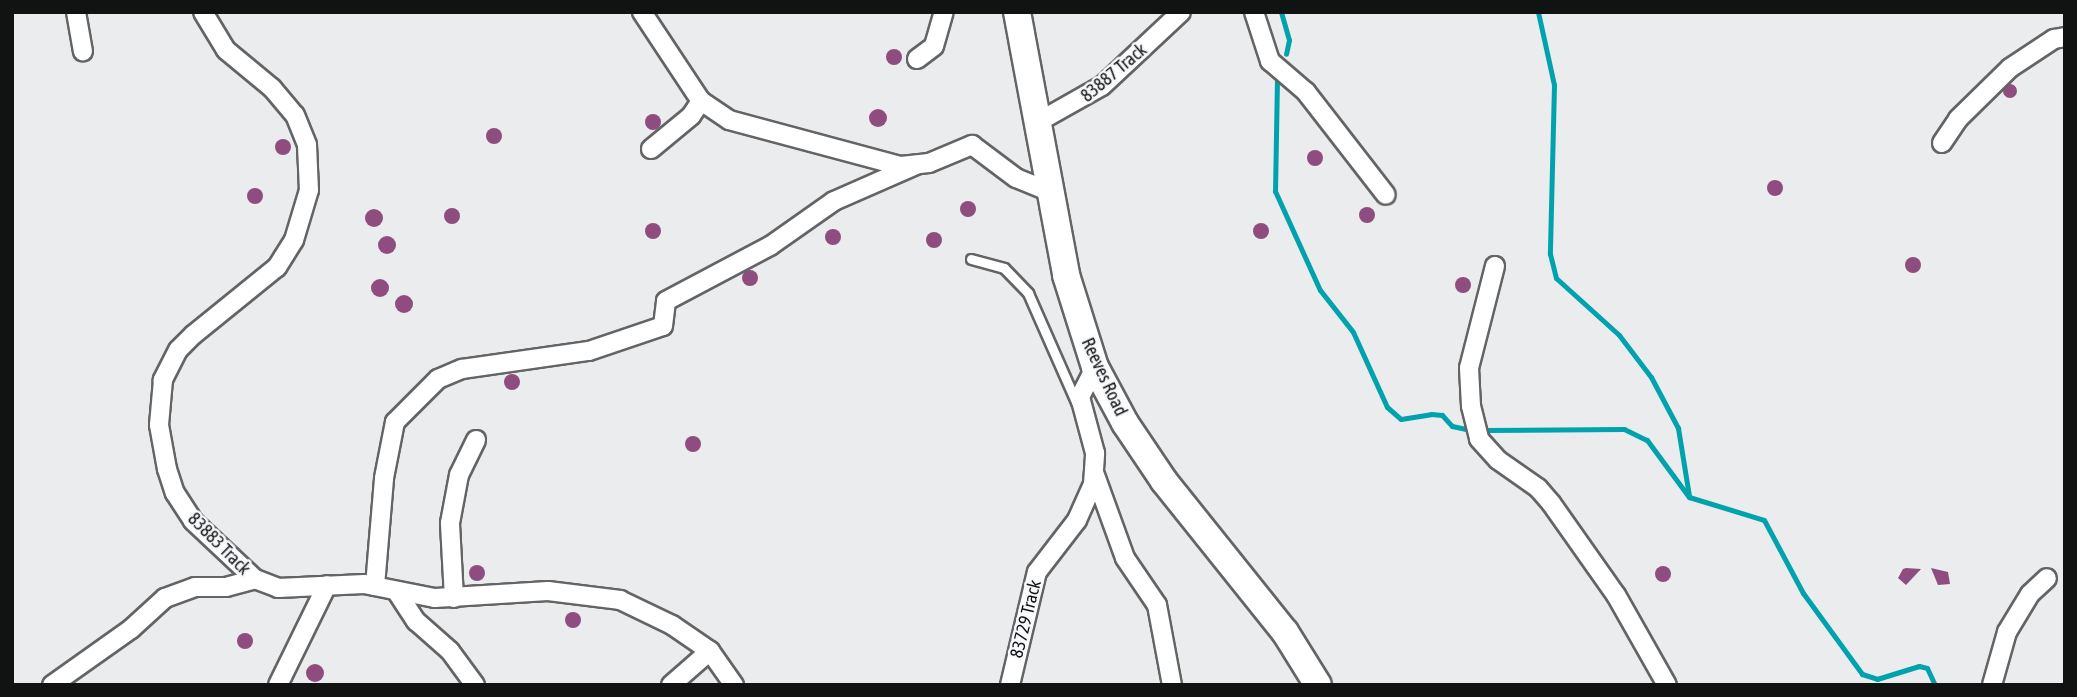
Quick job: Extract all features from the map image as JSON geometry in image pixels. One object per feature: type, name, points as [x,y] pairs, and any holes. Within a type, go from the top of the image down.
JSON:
[{"type":"street","points":[[76,12],[83,51]]},
{"type":"street","name":"83883 Track","points":[[203,12],[226,50],[289,105],[304,134],[309,156],[309,190],[284,259],[178,350],[158,401],[167,470],[181,506],[211,541],[255,579],[278,588],[375,586],[397,592],[454,598],[548,591],[594,594],[637,607],[710,652],[734,685]]},
{"type":"street","points":[[642,12],[701,101],[729,120],[901,166],[916,165]]},
{"type":"street","points":[[917,59],[934,46],[944,12]]},
{"type":"street","name":"Reeves Road","points":[[1017,12],[1066,275],[1096,367],[1125,424],[1164,481],[1285,632],[1318,685]]},
{"type":"street","name":"83887 Track","points":[[1038,122],[1082,102],[1181,12]]},
{"type":"street","points":[[1254,12],[1270,61],[1306,92],[1386,195]]},
{"type":"street","points":[[1942,143],[1958,119],[2010,68],[2065,37]]},
{"type":"street","points":[[651,149],[691,116],[701,101]]},
{"type":"street","points":[[375,586],[384,478],[395,422],[429,386],[449,372],[589,351],[663,326],[666,302],[770,246],[834,201],[916,165],[972,145],[1010,174],[1050,192]]},
{"type":"street","points":[[1495,266],[1469,368],[1471,406],[1479,439],[1498,460],[1538,488],[1551,503],[1616,595],[1667,685]]},
{"type":"street","points":[[1096,367],[1080,397],[1083,417],[1095,453],[1096,475],[1125,558],[1157,605],[1172,685]]},
{"type":"street","points":[[454,598],[450,523],[459,475],[476,440]]},
{"type":"street","name":"83729 Track","points":[[1010,685],[1037,572],[1080,514],[1096,475]]},
{"type":"street","points":[[1992,685],[2007,632],[2030,594],[2047,578]]},
{"type":"street","points":[[52,685],[131,629],[165,598],[195,587],[226,587],[255,579]]},
{"type":"street","points":[[278,685],[327,585]]},
{"type":"street","points":[[397,592],[416,621],[450,651],[475,685]]},
{"type":"street","points":[[671,685],[710,652]]},
{"type":"lane","points":[[971,259],[1004,268],[1028,293],[1083,417]]},
{"type":"building","points":[[891,49],[897,49],[902,57],[900,63],[891,65],[886,60],[886,54]]},
{"type":"building","points":[[2007,84],[2013,84],[2017,91],[2013,98],[2007,98],[2003,94],[2003,88]]},
{"type":"building","points":[[878,109],[884,112],[887,118],[884,124],[878,127],[872,124],[869,118],[872,112]]},
{"type":"building","points":[[650,114],[656,114],[661,122],[659,128],[650,130],[645,125],[645,119]]},
{"type":"building","points":[[491,128],[497,128],[502,136],[500,142],[491,144],[486,139],[486,133]]},
{"type":"building","points":[[280,139],[286,139],[291,147],[289,153],[280,155],[275,150],[275,144]]},
{"type":"building","points":[[1312,150],[1318,150],[1323,158],[1321,164],[1312,166],[1307,161],[1307,155]]},
{"type":"building","points":[[1772,180],[1778,180],[1783,188],[1781,194],[1772,196],[1767,191],[1767,185]]},
{"type":"building","points":[[252,188],[258,188],[263,196],[261,202],[252,204],[247,199],[247,193]]},
{"type":"building","points":[[965,201],[971,201],[976,209],[974,215],[965,217],[960,212],[960,206]]},
{"type":"building","points":[[1364,207],[1370,207],[1375,215],[1373,221],[1364,223],[1359,218],[1359,212]]},
{"type":"building","points":[[449,208],[455,208],[460,216],[458,222],[449,224],[444,219],[444,213]]},
{"type":"building","points":[[374,209],[380,212],[383,218],[380,224],[374,227],[368,224],[365,218],[368,212]]},
{"type":"building","points":[[650,223],[656,223],[661,231],[659,237],[650,239],[645,234],[645,228]]},
{"type":"building","points":[[1258,223],[1264,223],[1269,231],[1267,237],[1258,239],[1253,234],[1253,228]]},
{"type":"building","points":[[830,229],[836,229],[841,237],[839,243],[830,245],[825,240],[825,234]]},
{"type":"building","points":[[931,232],[937,232],[942,240],[940,246],[931,248],[926,243],[926,237]]},
{"type":"building","points":[[387,236],[393,239],[396,245],[393,251],[387,254],[381,251],[378,245],[381,239]]},
{"type":"building","points":[[1910,257],[1916,257],[1921,265],[1919,271],[1910,273],[1905,268],[1905,262]]},
{"type":"building","points":[[747,270],[753,270],[758,278],[756,284],[747,286],[742,281],[742,275]]},
{"type":"building","points":[[1460,277],[1466,277],[1471,285],[1469,291],[1460,293],[1455,288],[1455,282]]},
{"type":"building","points":[[380,279],[386,282],[389,288],[386,294],[380,297],[374,294],[371,288],[374,282]]},
{"type":"building","points":[[404,295],[410,298],[413,304],[410,310],[404,313],[398,310],[395,304],[398,298]]},
{"type":"building","points":[[509,374],[515,374],[520,382],[518,388],[509,390],[504,385],[504,379]]},
{"type":"building","points":[[690,436],[696,436],[701,444],[699,450],[690,452],[685,447],[685,441]]},
{"type":"building","points":[[474,565],[480,565],[485,573],[483,579],[474,581],[469,576],[469,570]]},
{"type":"building","points":[[1660,566],[1666,566],[1671,574],[1669,580],[1660,582],[1655,577],[1655,571]]},
{"type":"building","points":[[1931,568],[1948,572],[1950,584],[1938,585]]},
{"type":"building","points":[[1903,569],[1921,569],[1906,585],[1898,578]]},
{"type":"building","points":[[570,612],[576,612],[581,620],[579,626],[570,628],[565,623],[565,617]]},
{"type":"building","points":[[242,633],[248,633],[253,641],[251,647],[242,649],[237,644],[237,638]]},
{"type":"building","points":[[315,664],[321,667],[324,673],[321,679],[315,682],[309,679],[306,673],[309,667]]},
{"type":"waterway","points":[[1281,12],[1289,40],[1286,54]]},
{"type":"waterway","points":[[1538,12],[1554,85],[1550,254],[1556,278],[1619,335],[1651,377],[1678,428],[1689,496]]},
{"type":"waterway","points":[[1277,78],[1275,191],[1320,290],[1353,332],[1387,407],[1401,419],[1442,415],[1452,426],[1471,430]]},
{"type":"waterway","points":[[1485,430],[1624,429],[1647,440],[1689,497],[1764,520],[1803,593],[1862,674],[1877,679],[1919,666],[1927,668],[1935,685]]}]
